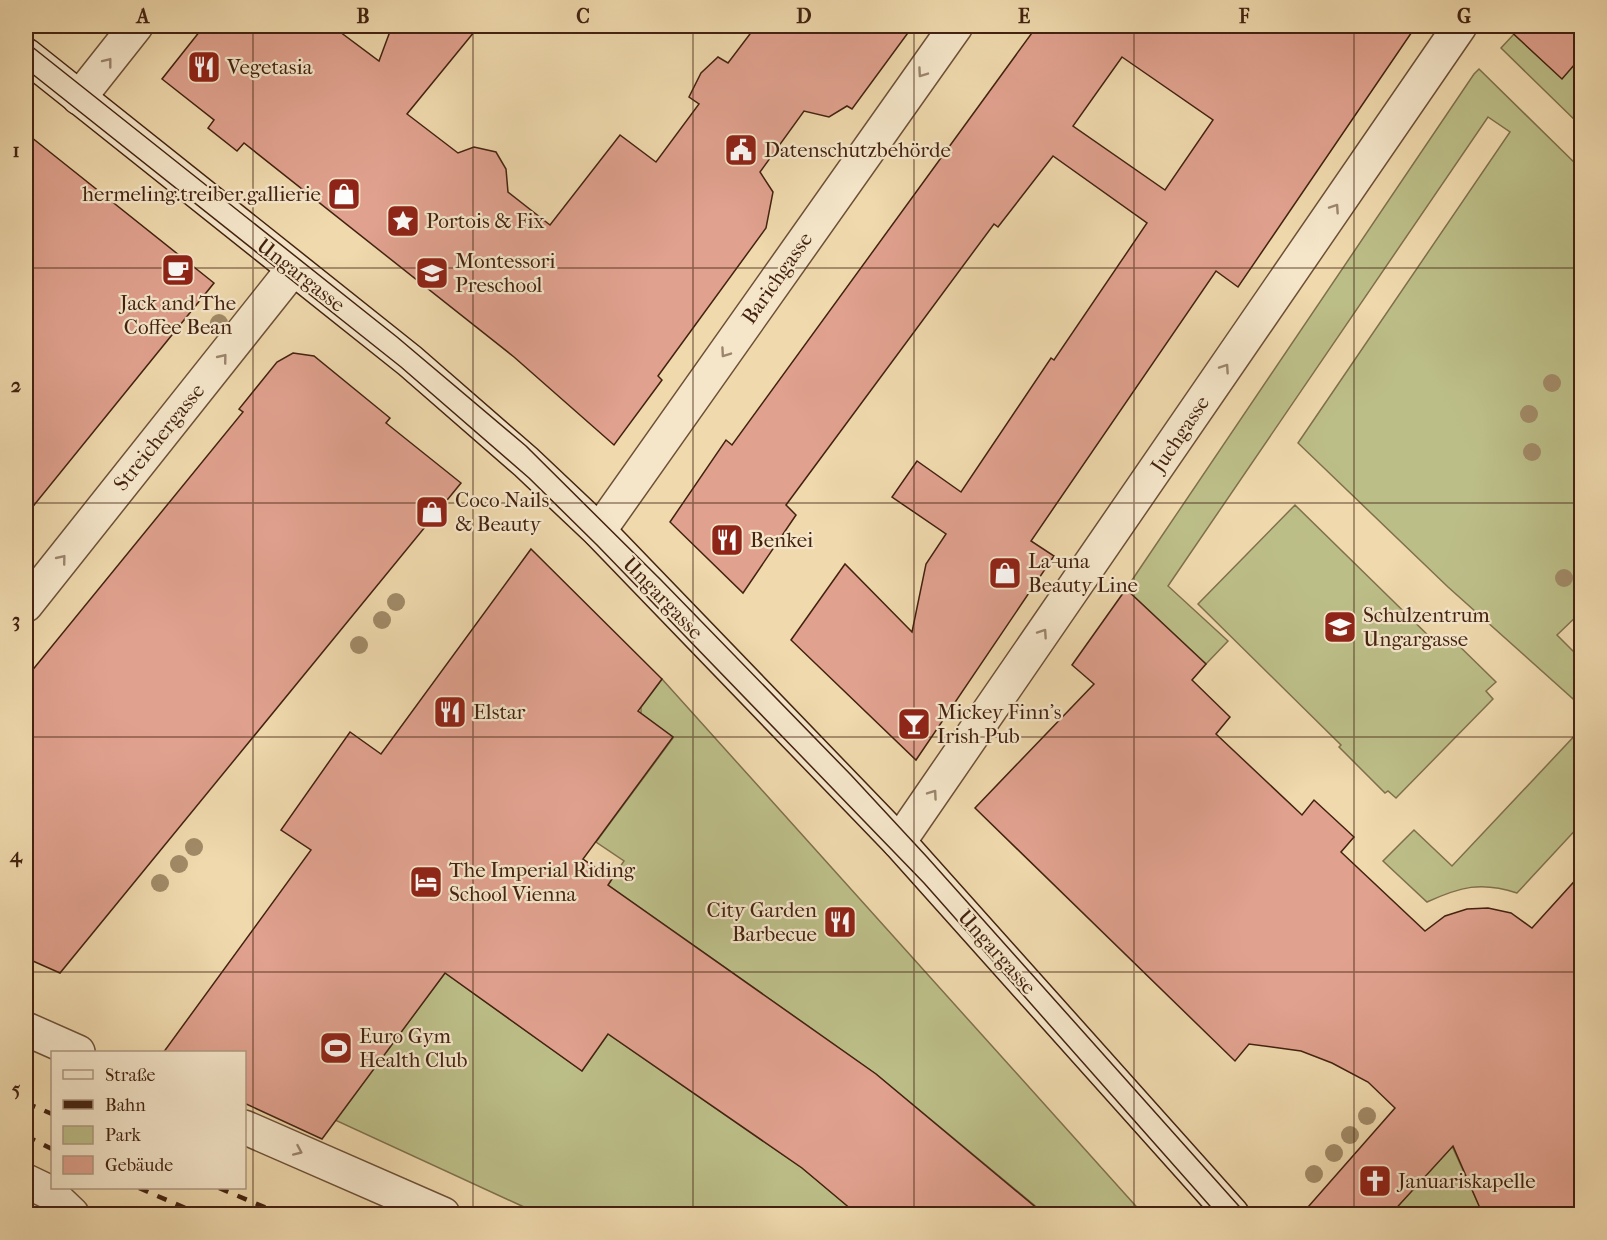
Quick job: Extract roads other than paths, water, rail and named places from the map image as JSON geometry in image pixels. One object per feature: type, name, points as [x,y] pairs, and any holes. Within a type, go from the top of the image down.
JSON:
[{"type":"street","points":[[80,98],[136,26]]},
{"type":"street","name":"Barichgasse","points":[[598,531],[956,26]]},
{"type":"street","name":"Juchgasse","points":[[899,842],[1460,26]]},
{"type":"street","name":"Ungargasse","points":[[26,55],[410,361],[526,462],[598,531],[899,842],[1232,1215]]},
{"type":"street","name":"Streichergasse","points":[[26,605],[293,269]]},
{"type":"street","points":[[26,1029],[66,1048]]},
{"type":"street","points":[[246,1128],[443,1215]]},
{"type":"street","points":[[26,1181],[49,1192],[72,1215]]},
{"type":"tram line","points":[[26,42],[397,337],[526,446],[661,580],[851,775],[1246,1214]]},
{"type":"tram line","points":[[26,69],[401,367],[529,478],[597,545],[924,883],[1217,1214]]},
{"type":"railway","points":[[26,1103],[51,1114]]},
{"type":"railway","points":[[26,1136],[51,1148]]},
{"type":"railway","points":[[141,1189],[199,1214]]},
{"type":"railway","points":[[221,1189],[281,1214]]},
{"type":"place","name":"Vegetasia","points":[[204,67]]},
{"type":"place","name":"Datenschutzbehörde","points":[[741,150]]},
{"type":"place","name":"hermeling.treiber.gallierie","points":[[344,194]]},
{"type":"place","name":"Portois & Fix","points":[[403,221]]},
{"type":"place","name":"Jack and The Coffee Bean","points":[[178,270]]},
{"type":"place","name":"Montessori Preschool","points":[[432,273]]},
{"type":"place","name":"Coco Nails & Beauty","points":[[432,512]]},
{"type":"place","name":"Benkei","points":[[727,540]]},
{"type":"place","name":"La-una Beauty Line","points":[[1005,573]]},
{"type":"place","name":"Schulzentrum Ungargasse","points":[[1340,627]]},
{"type":"place","name":"Elstar","points":[[450,712]]},
{"type":"place","name":"Mickey Finn's Irish Pub","points":[[914,724]]},
{"type":"place","name":"The Imperial Riding School Vienna","points":[[426,882]]},
{"type":"place","name":"City Garden Barbecue","points":[[840,922]]},
{"type":"place","name":"Euro Gym Health Club","points":[[336,1048]]},
{"type":"place","name":"Januariskapelle","points":[[1375,1181]]}]
